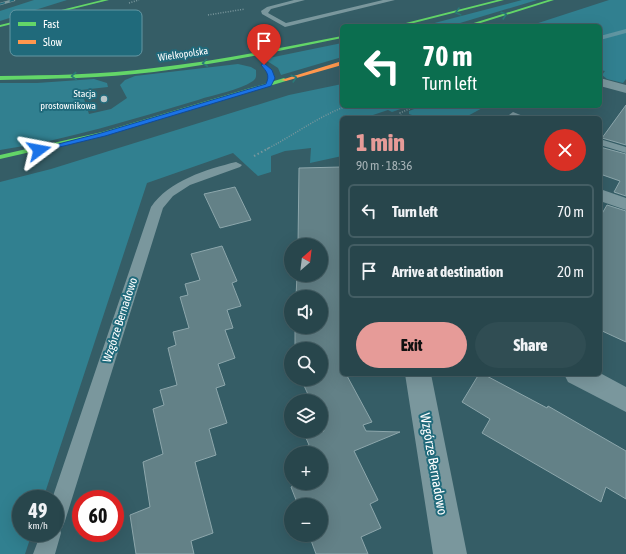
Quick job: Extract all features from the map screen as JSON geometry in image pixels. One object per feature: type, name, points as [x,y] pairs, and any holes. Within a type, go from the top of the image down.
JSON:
[{"type":"main road","points":[[66,10],[108,0]]},
{"type":"main road","points":[[404,24],[502,0]]},
{"type":"main road","points":[[473,24],[552,0]]},
{"type":"main road","points":[[0,26],[10,24]]},
{"type":"main road","name":"Wielkopolska","points":[[0,78],[113,73],[243,57],[340,37]]},
{"type":"main road","points":[[243,57],[259,62]]},
{"type":"main road","points":[[0,156],[103,134],[340,64]]},
{"type":"main road","points":[[269,85],[272,78],[270,71]]},
{"type":"street","points":[[602,83],[626,89]]},
{"type":"street","points":[[602,196],[626,204]]},
{"type":"street","name":"Wzgórze Bernadowo","points":[[418,376],[450,554]]},
{"type":"street","points":[[581,376],[626,400]]},
{"type":"lane","points":[[302,0],[269,8],[264,11],[265,14],[285,25],[392,0]]},
{"type":"lane","points":[[339,3],[352,9]]},
{"type":"lane","points":[[602,143],[626,150]]},
{"type":"lane","name":"Wzgórze Bernadowo","points":[[64,493],[157,206],[169,193],[180,186],[236,165]]},
{"type":"lane","points":[[44,554],[48,542]]},
{"type":"path","points":[[208,15],[245,8]]},
{"type":"path","points":[[236,165],[296,134],[328,113],[342,108]]},
{"type":"path","points":[[401,116],[400,113],[411,108]]},
{"type":"shaded area","points":[[34,0],[67,0],[35,10],[10,10],[10,18],[0,21],[0,11]]},
{"type":"shaded area","points":[[522,0],[537,0],[457,24],[431,24]]},
{"type":"shaded area","points":[[609,0],[626,0],[626,79],[623,83],[607,79],[602,75],[605,71],[602,70],[602,24],[535,24]]},
{"type":"shaded area","points":[[340,43],[340,58],[281,75],[278,68],[264,59]]},
{"type":"shaded area","points":[[238,64],[251,67],[256,70],[254,80],[226,92],[100,128],[50,141],[0,150],[0,83],[37,83],[94,79],[107,83],[108,87],[81,90],[89,114],[111,109],[127,98],[120,85],[125,80],[135,76]]},
{"type":"shaded area","points":[[340,84],[340,108],[403,108],[392,112],[388,110],[370,116],[340,116],[340,156],[310,163],[311,148],[285,151],[271,156],[271,172],[258,176],[233,153],[147,183],[46,490],[12,490],[12,542],[29,542],[25,554],[0,554],[0,182],[51,169],[289,95]]},
{"type":"shaded area","points":[[417,108],[482,108],[468,116],[415,116],[409,114],[409,111]]},
{"type":"building","points":[[626,105],[626,145],[602,138]]},
{"type":"building","points":[[602,148],[626,154],[626,196],[614,192],[620,181],[602,175]]},
{"type":"building","points":[[340,167],[340,376],[347,376],[372,422],[363,425],[366,431],[400,432],[354,451],[378,500],[370,504],[381,528],[361,537],[368,554],[316,554],[312,542],[328,542],[328,498],[295,498],[292,490],[328,490],[328,446],[307,446],[309,445],[306,438],[328,438],[328,394],[308,394],[304,386],[328,386],[328,342],[295,342],[295,334],[328,334],[328,290],[296,290],[297,282],[328,282],[328,238],[298,238],[299,168]]},
{"type":"building","points":[[235,187],[251,220],[220,228],[204,194]]},
{"type":"building","points":[[607,205],[626,211],[626,342],[602,331],[602,214]]},
{"type":"building","points":[[222,246],[237,281],[232,283],[241,306],[227,310],[233,328],[225,330],[235,358],[218,364],[225,385],[216,388],[227,423],[209,429],[216,455],[195,462],[213,533],[191,541],[194,554],[136,554],[130,515],[150,507],[143,462],[163,454],[153,409],[164,405],[160,390],[177,385],[168,348],[176,345],[173,332],[189,328],[180,297],[188,295],[185,284],[200,280],[191,254]]},
{"type":"building","points":[[478,376],[487,376],[547,408],[548,406],[626,451],[626,499],[606,487],[601,502],[482,433],[490,419],[462,402]]},
{"type":"waterway","points":[[602,37],[626,31]]},
{"type":"railway","points":[[0,4],[14,0]]},
{"type":"traffic: fast","points":[[66,10],[107,0]]},
{"type":"traffic: fast","points":[[404,24],[502,0]]},
{"type":"traffic: fast","points":[[473,24],[552,0]]},
{"type":"traffic: fast","points":[[0,26],[10,24]]},
{"type":"traffic: fast","points":[[0,78],[58,77],[154,70],[272,51],[340,37]]},
{"type":"traffic: fast","points":[[0,157],[103,134],[284,80]]},
{"type":"traffic: slow","points":[[284,80],[340,64]]},
{"type":"place","name":"Stacja prostownikowa","points":[[104,99]]},
{"type":"route","points":[[39,150],[103,134],[269,85],[272,78],[270,71],[264,65]]}]
